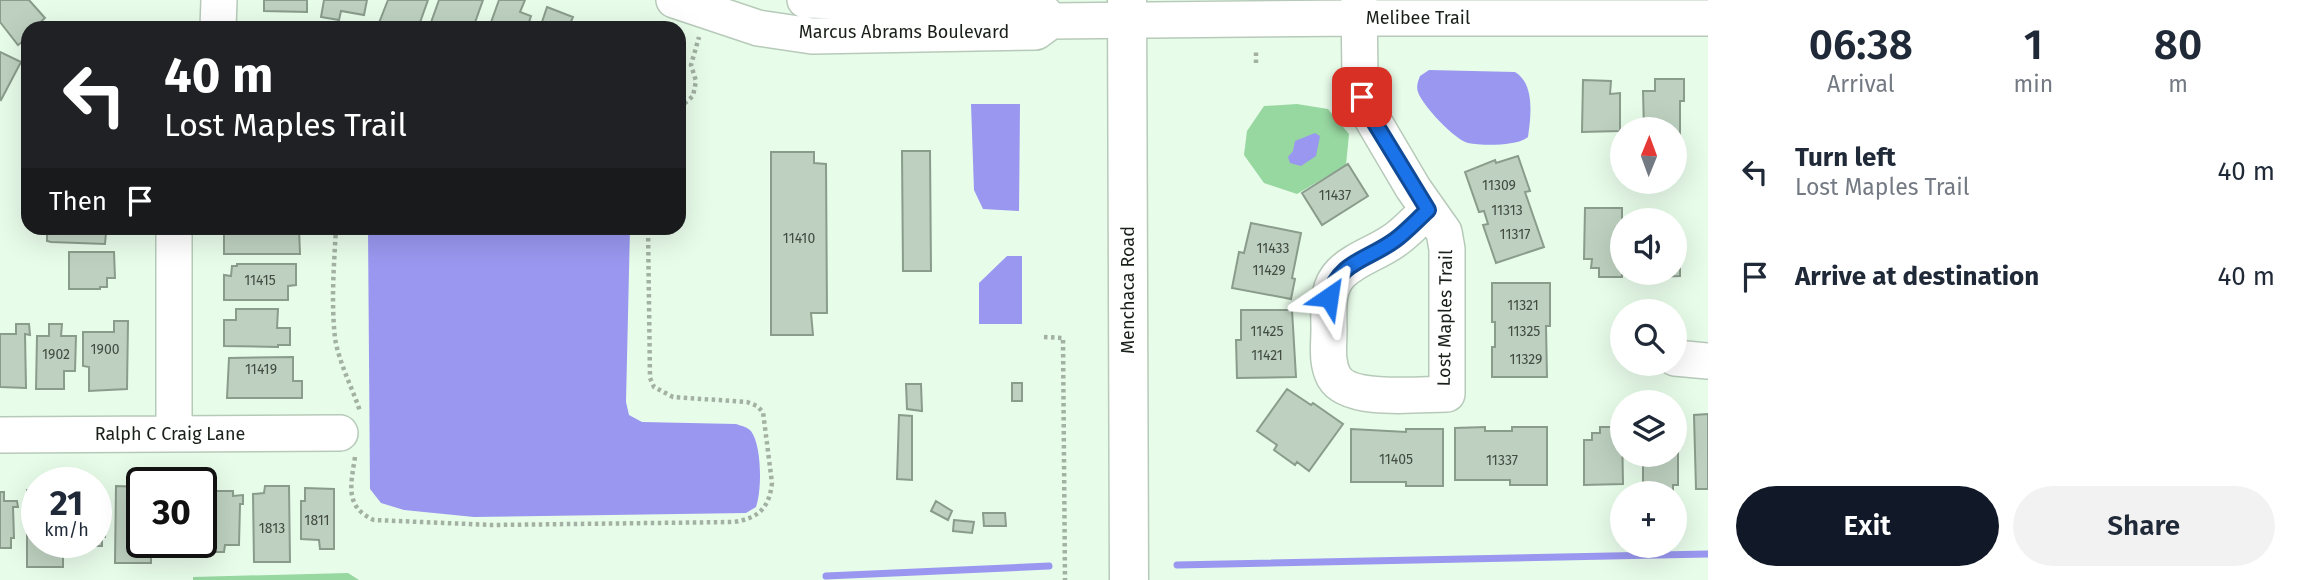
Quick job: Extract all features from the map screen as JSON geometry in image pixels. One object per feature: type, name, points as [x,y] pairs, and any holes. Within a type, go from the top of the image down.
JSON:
[{"type":"main road","name":"Menchaca Road","points":[[1127,10],[1129,580]]},
{"type":"street","points":[[218,21],[219,0]]},
{"type":"street","name":"Marcus Abrams Boulevard","points":[[674,0],[758,28],[812,36],[1036,32],[1051,21],[1127,10]]},
{"type":"street","name":"Marcus Abrams Boulevard","points":[[805,0],[1038,6],[1051,21]]},
{"type":"street","name":"Melibee Trail","points":[[1127,10],[1359,9],[1708,19]]},
{"type":"street","name":"Lost Maples Trail","points":[[1359,9],[1362,97],[1370,115],[1444,232],[1447,250],[1447,394],[1372,394],[1346,388],[1335,379],[1328,355],[1329,297],[1332,285],[1340,273],[1356,261],[1394,241],[1428,210]]},
{"type":"street","points":[[174,235],[174,434]]},
{"type":"street","points":[[1687,359],[1708,361]]},
{"type":"street","name":"Ralph C Craig Lane","points":[[0,435],[352,434]]},
{"type":"path","points":[[686,102],[693,96],[696,81],[691,65],[701,29]]},
{"type":"path","points":[[1256,49],[1256,63]]},
{"type":"path","points":[[336,235],[333,288],[335,338],[352,434],[352,499],[355,508],[363,515],[374,520],[492,526],[734,522],[757,515],[771,495],[772,483],[763,412],[747,402],[673,397],[654,387],[650,378],[648,235]]},
{"type":"path","points":[[1044,337],[1063,338],[1065,580]]},
{"type":"green space","points":[[1297,104],[1328,109],[1349,134],[1346,165],[1297,194],[1264,183],[1244,155],[1247,131],[1264,106]]},
{"type":"green space","points":[[348,573],[359,580],[193,580],[193,577]]},
{"type":"shaded area","points":[[1429,70],[1515,72],[1526,84],[1529,92],[1528,137],[1517,142],[1474,144],[1455,136],[1426,105],[1418,92],[1420,76]]},
{"type":"shaded area","points":[[971,104],[1020,104],[1019,211],[983,209],[974,190]]},
{"type":"shaded area","points":[[1315,133],[1320,136],[1316,156],[1301,166],[1290,163],[1288,157],[1293,151],[1295,141]]},
{"type":"shaded area","points":[[368,235],[630,235],[626,402],[629,415],[642,422],[736,424],[751,431],[759,457],[758,499],[756,507],[746,513],[474,517],[404,510],[381,503],[370,489]]},
{"type":"shaded area","points":[[1007,256],[1022,256],[1022,324],[979,324],[979,283]]},
{"type":"building","points":[[0,0],[29,0],[45,18],[42,21],[21,21],[21,43],[18,45],[0,22]]},
{"type":"building","points":[[264,0],[307,0],[307,12],[264,11]]},
{"type":"building","points":[[324,0],[367,0],[364,15],[341,11],[339,20],[321,17]]},
{"type":"building","points":[[388,0],[428,0],[420,21],[380,21]]},
{"type":"building","points":[[439,0],[483,0],[476,21],[432,21]]},
{"type":"building","points":[[499,0],[525,0],[520,12],[531,16],[529,21],[492,21]]},
{"type":"building","points":[[547,7],[573,17],[571,21],[542,21]]},
{"type":"building","points":[[0,52],[21,62],[1,100],[0,99]]},
{"type":"building","points":[[1655,79],[1684,79],[1684,101],[1680,101],[1680,117],[1644,117],[1643,91],[1655,91]]},
{"type":"building","points":[[1583,80],[1611,81],[1610,94],[1620,93],[1620,117],[1610,117],[1610,131],[1582,132]]},
{"type":"building","points":[[902,151],[930,151],[931,271],[903,271]]},
{"type":"building","points":[[771,152],[814,152],[814,163],[826,164],[827,313],[811,313],[813,335],[771,335]]},
{"type":"building","points":[[1518,156],[1530,191],[1525,192],[1544,247],[1496,263],[1483,225],[1488,224],[1484,211],[1479,212],[1465,172],[1495,160],[1496,163]]},
{"type":"building","points":[[1348,164],[1368,196],[1322,225],[1302,193]]},
{"type":"building","points":[[1585,208],[1610,208],[1610,277],[1599,277],[1599,268],[1591,268],[1592,259],[1584,259]]},
{"type":"building","points":[[1251,223],[1301,233],[1292,278],[1295,279],[1291,299],[1232,288],[1239,252],[1244,253]]},
{"type":"building","points":[[47,235],[106,235],[105,244],[47,241]]},
{"type":"building","points":[[224,235],[299,235],[300,254],[224,254]]},
{"type":"building","points":[[69,252],[114,252],[115,278],[107,278],[107,287],[100,289],[69,289]]},
{"type":"building","points":[[296,264],[296,285],[288,286],[288,300],[224,300],[224,275],[231,276],[232,266]]},
{"type":"building","points":[[1492,283],[1550,283],[1550,326],[1546,326],[1547,377],[1492,377],[1495,322],[1492,322]]},
{"type":"building","points":[[236,309],[278,309],[277,328],[290,328],[290,345],[224,346],[224,320],[236,320]]},
{"type":"building","points":[[1241,310],[1292,310],[1296,377],[1237,378],[1236,340],[1241,340]]},
{"type":"building","points":[[114,321],[128,321],[127,389],[89,391],[89,367],[83,366],[83,332],[114,332]]},
{"type":"building","points":[[16,324],[29,324],[30,335],[25,334],[26,388],[0,387],[0,334],[16,334]]},
{"type":"building","points":[[49,324],[62,324],[61,336],[76,336],[75,371],[64,371],[64,389],[36,389],[37,336],[49,336]]},
{"type":"building","points":[[293,357],[293,381],[302,381],[302,398],[227,398],[229,358]]},
{"type":"building","points":[[1012,383],[1022,383],[1022,401],[1012,401]]},
{"type":"building","points":[[906,384],[921,384],[922,411],[907,409]]},
{"type":"building","points":[[1287,389],[1343,424],[1309,471],[1274,450],[1277,445],[1257,431]]},
{"type":"building","points":[[1708,414],[1708,489],[1696,489],[1694,415]]},
{"type":"building","points":[[899,415],[912,416],[912,480],[897,479]]},
{"type":"building","points":[[1485,427],[1485,431],[1512,431],[1512,427],[1547,427],[1547,485],[1510,485],[1510,480],[1455,480],[1455,428]]},
{"type":"building","points":[[1600,427],[1610,427],[1610,467],[1623,467],[1623,481],[1584,485],[1584,440],[1592,440],[1592,433],[1600,433]]},
{"type":"building","points":[[1351,429],[1406,432],[1406,429],[1443,429],[1443,486],[1406,486],[1406,482],[1351,482]]},
{"type":"building","points":[[1643,467],[1678,467],[1678,481],[1643,481]]},
{"type":"building","points":[[116,486],[126,486],[126,558],[151,558],[151,563],[115,563]]},
{"type":"building","points":[[265,486],[289,486],[290,562],[254,562],[253,494],[264,493]]},
{"type":"building","points":[[305,488],[334,489],[334,549],[320,549],[319,540],[301,539],[301,501],[305,501]]},
{"type":"building","points":[[217,491],[233,491],[233,496],[243,495],[243,504],[240,504],[239,545],[225,545],[224,552],[217,552]]},
{"type":"building","points":[[0,492],[4,492],[4,501],[17,501],[18,507],[13,507],[14,538],[11,538],[11,548],[0,548]]},
{"type":"building","points":[[936,501],[952,511],[948,520],[931,511]]},
{"type":"building","points":[[983,513],[1005,513],[1006,526],[984,526]]},
{"type":"building","points":[[954,520],[974,522],[972,533],[953,531]]},
{"type":"building","points":[[27,558],[63,558],[63,567],[27,567]]},
{"type":"waterway","points":[[1177,565],[1708,554]]},
{"type":"waterway","points":[[826,576],[1049,566]]},
{"type":"route","points":[[1329,297],[1332,285],[1340,273],[1356,261],[1394,241],[1428,210],[1370,115],[1362,97]]}]
